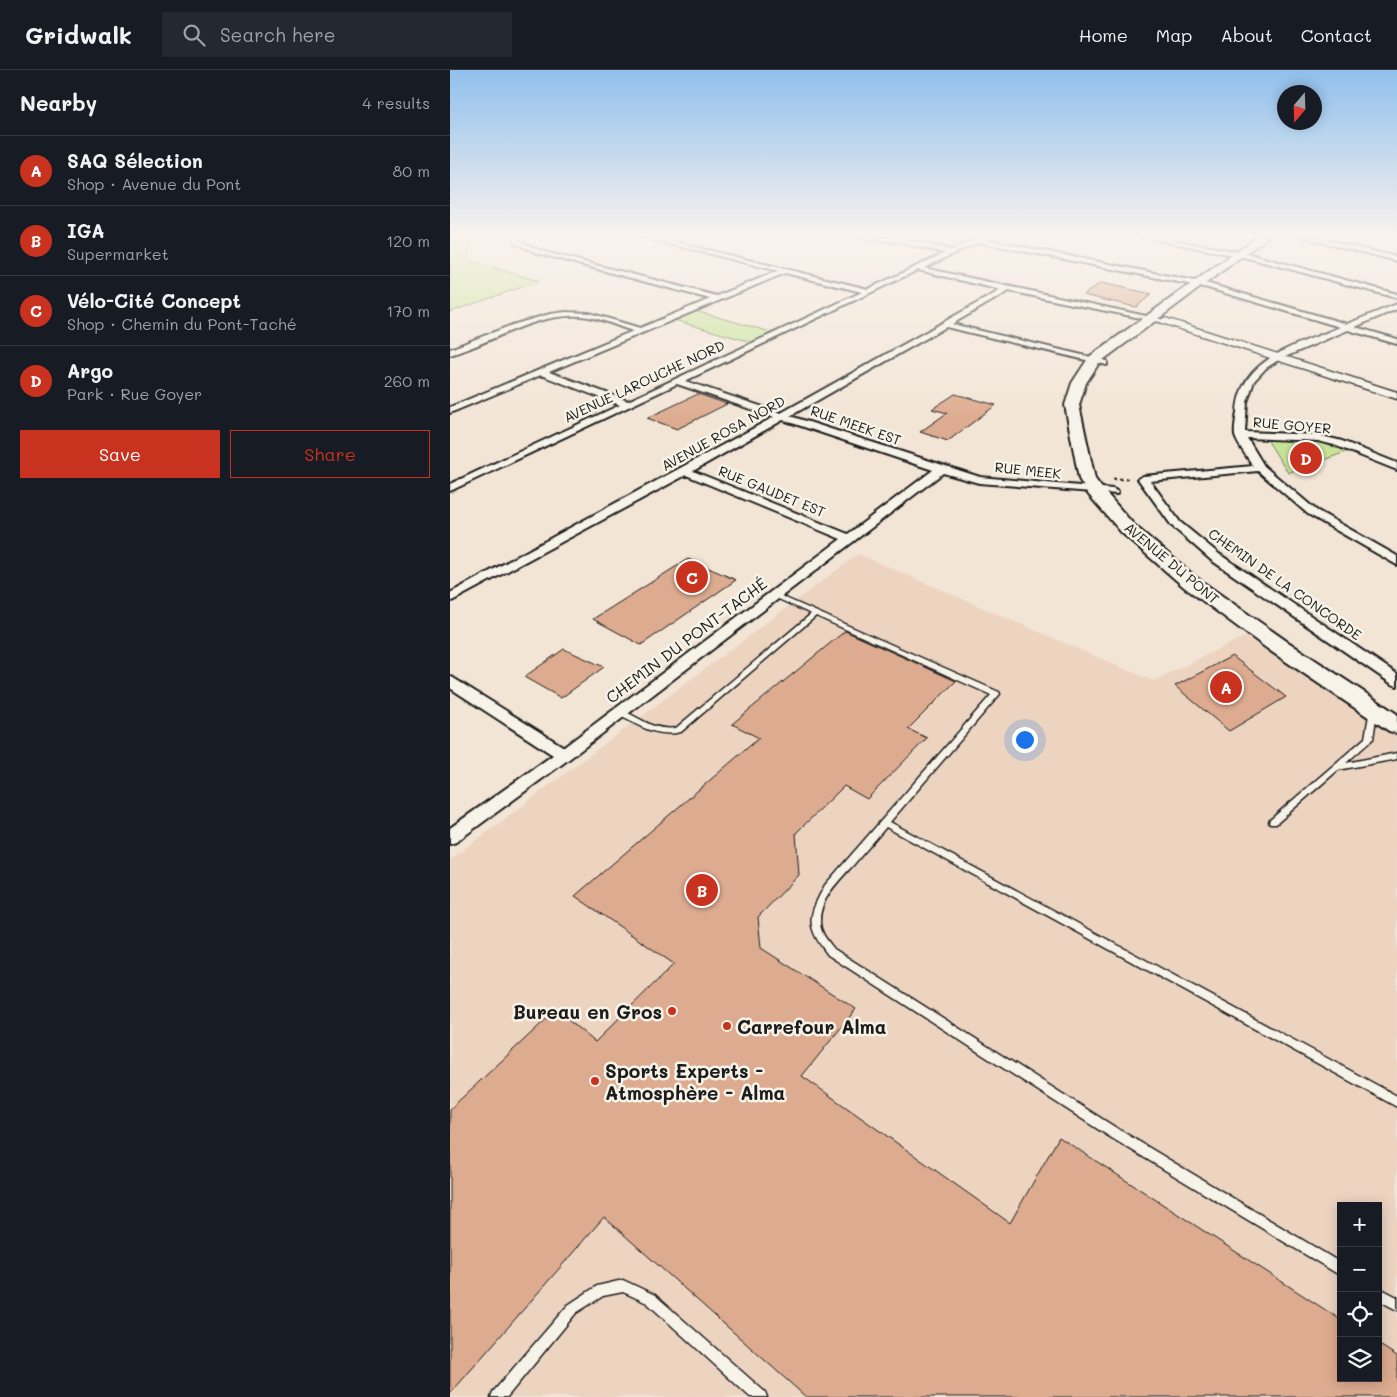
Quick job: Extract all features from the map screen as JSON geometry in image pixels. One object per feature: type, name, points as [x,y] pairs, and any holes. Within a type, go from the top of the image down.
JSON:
[{"type":"main road","name":"AVENUE DU PONT","points":[[1186,298],[1099,362],[1079,383],[1072,405],[1087,479],[1103,487],[1208,580],[1397,708]]},
{"type":"main road","name":"AVENUE DU PONT","points":[[1103,487],[1128,529],[1191,583],[1277,646],[1397,724]]},
{"type":"street","points":[[714,298],[718,299]]},
{"type":"street","name":"AVENUE LAROUCHE NORD","points":[[450,488],[854,298]]},
{"type":"street","name":"AVENUE ROSA NORD","points":[[450,598],[685,471],[993,298]]},
{"type":"street","points":[[1053,298],[1158,319],[1397,396]]},
{"type":"street","points":[[1247,298],[1397,342]]},
{"type":"street","points":[[450,410],[718,299]]},
{"type":"street","points":[[1397,306],[1277,357],[1263,366],[1250,380],[1242,402],[1240,434],[1260,468],[1312,512],[1397,561]]},
{"type":"street","points":[[450,352],[542,318],[561,314],[583,314],[641,332]]},
{"type":"street","points":[[946,325],[1099,362]]},
{"type":"street","points":[[541,372],[627,404]]},
{"type":"street","name":"RUE MEEK EST","points":[[676,381],[941,469]]},
{"type":"street","name":"RUE GOYER","points":[[1240,434],[1318,438],[1338,443],[1397,467]]},
{"type":"street","points":[[1143,479],[1260,468]]},
{"type":"street","name":"RUE MEEK","points":[[941,469],[979,480],[1078,490],[1103,487]]},
{"type":"street","name":"CHEMIN DU PONT-TACHÉ","points":[[450,837],[564,755],[941,469]]},
{"type":"street","name":"RUE GAUDET EST","points":[[685,471],[849,538]]},
{"type":"street","name":"CHEMIN DE LA CONCORDE","points":[[1143,479],[1176,524],[1215,557],[1397,681]]},
{"type":"street","points":[[450,681],[564,755]]},
{"type":"lane","points":[[774,595],[996,694],[828,888],[816,911],[816,926],[819,937],[831,952],[1114,1132],[1337,1268]]},
{"type":"lane","points":[[620,712],[652,730],[666,732],[678,730],[815,614]]},
{"type":"lane","points":[[1273,822],[1369,739],[1374,709]]},
{"type":"lane","points":[[1334,769],[1397,756]]},
{"type":"lane","points":[[884,822],[1397,1102]]},
{"type":"lane","points":[[498,1397],[572,1308],[600,1290],[622,1286],[651,1299],[760,1397]]},
{"type":"lane","points":[[1382,1295],[1397,1304]]},
{"type":"path","points":[[1103,487],[1143,479]]},
{"type":"shaded area","points":[[858,554],[1153,681],[1262,628],[1397,731],[1397,1397],[450,1397],[450,860]]},
{"type":"green space","points":[[450,298],[490,298],[450,312]]},
{"type":"green space","points":[[692,310],[778,334],[758,344],[670,319]]},
{"type":"green space","points":[[1266,438],[1326,441],[1351,450],[1288,473]]},
{"type":"building","points":[[1096,298],[1147,298],[1136,307]]},
{"type":"building","points":[[698,394],[727,404],[677,429],[647,418]]},
{"type":"building","points":[[955,394],[996,405],[948,441],[920,432],[947,413],[932,409]]},
{"type":"building","points":[[688,559],[736,580],[641,645],[593,619]]},
{"type":"building","name":"Carrefour Alma","points":[[845,631],[956,681],[908,729],[927,738],[867,799],[844,786],[796,833],[799,875],[758,917],[761,948],[856,1009],[802,1076],[1010,1223],[1059,1137],[1337,1317],[1337,1382],[1382,1382],[1382,1347],[1397,1356],[1397,1397],[806,1397],[604,1217],[450,1394],[450,1109],[556,1010],[595,1042],[674,964],[575,896],[759,738],[732,724]]},
{"type":"building","points":[[564,649],[604,667],[561,698],[524,677]]},
{"type":"building","points":[[1232,656],[1286,697],[1229,731],[1175,686]]},
{"type":"place","name":"Argo","points":[[1306,458]]},
{"type":"place","name":"Vélo-Cité Concept","points":[[692,577]]},
{"type":"place","name":"SAQ Sélection","points":[[1226,687]]},
{"type":"place","name":"IGA","points":[[702,890]]},
{"type":"place","name":"Bureau en Gros","points":[[672,1011]]},
{"type":"place","name":"Carrefour Alma","points":[[727,1026]]},
{"type":"place","name":"Sports Experts - Atmosphère - Alma","points":[[595,1081]]}]
